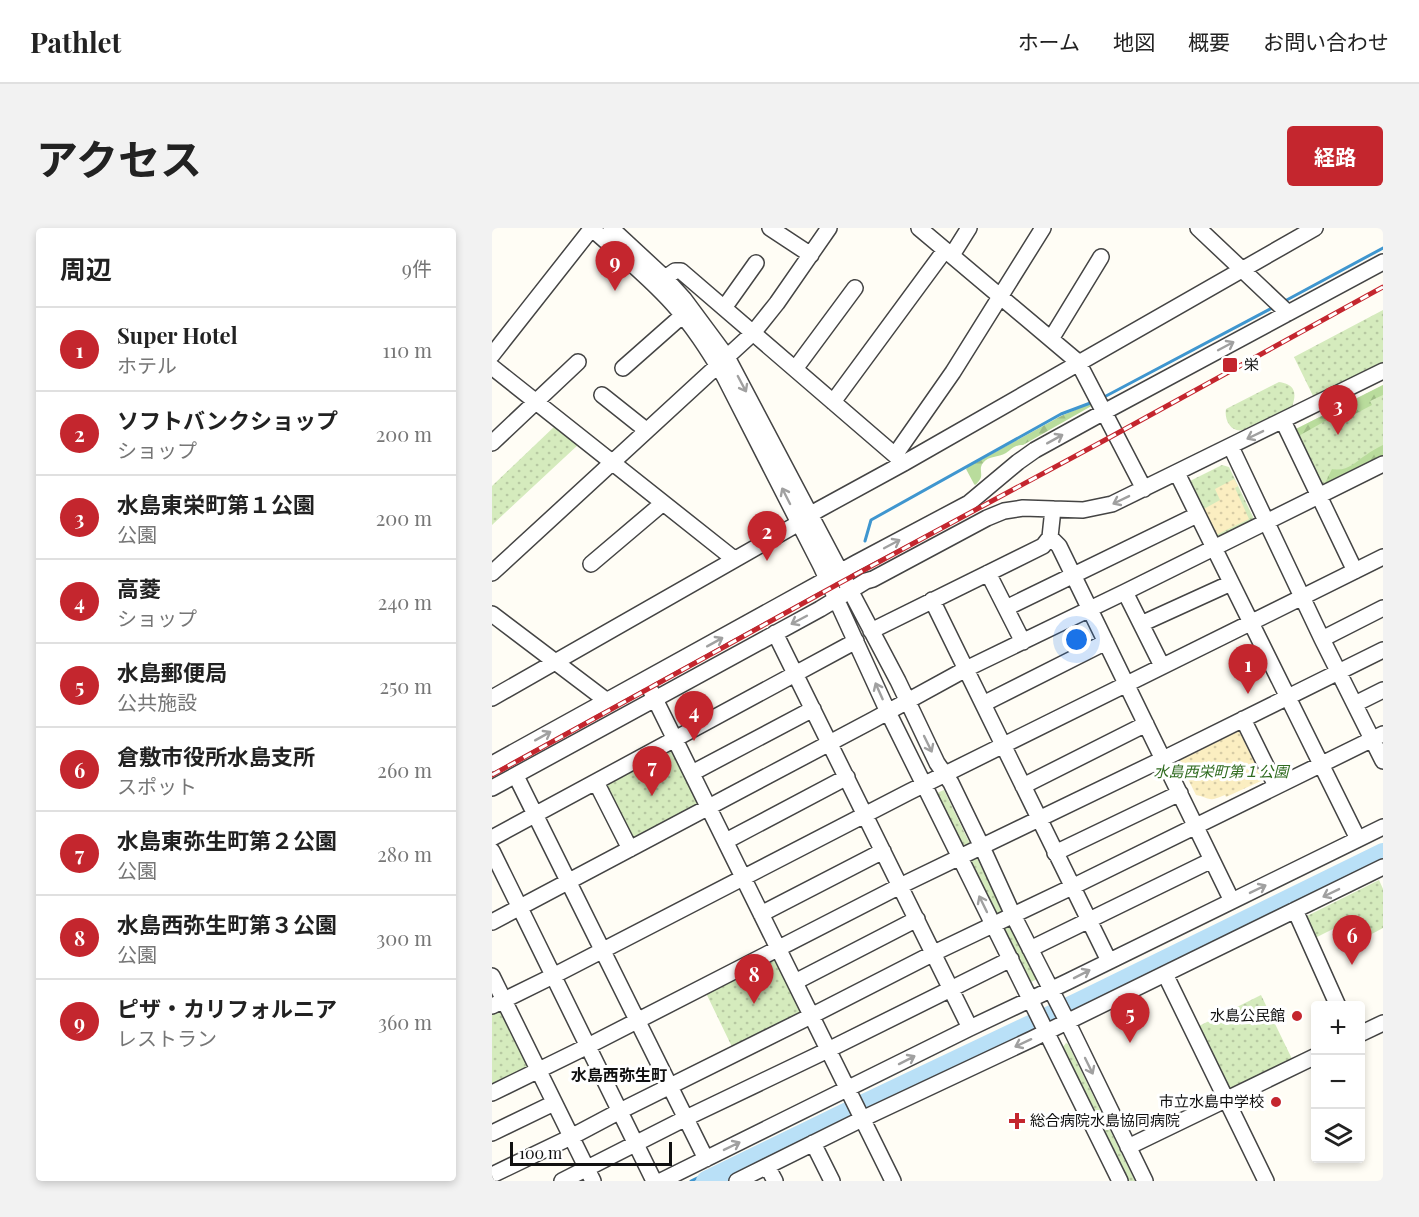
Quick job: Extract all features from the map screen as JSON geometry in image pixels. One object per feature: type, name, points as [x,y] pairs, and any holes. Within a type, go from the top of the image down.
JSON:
[{"type":"street","points":[[492,355],[592,228],[649,279],[683,315],[707,347],[722,361]]},
{"type":"street","points":[[611,228],[665,278],[684,299],[722,361],[834,576],[843,595],[856,641],[888,712],[1120,1181]]},
{"type":"street","points":[[770,228],[811,255]]},
{"type":"street","points":[[492,573],[753,333],[777,303],[829,228]]},
{"type":"street","points":[[920,228],[1078,362],[1144,489]]},
{"type":"street","points":[[833,402],[969,228]]},
{"type":"street","points":[[900,459],[1043,228]]},
{"type":"street","points":[[1198,228],[1288,313]]},
{"type":"street","points":[[492,698],[805,519],[900,459],[1078,362],[1315,228]]},
{"type":"street","points":[[1051,339],[1101,257]]},
{"type":"street","points":[[492,764],[969,503],[1035,450],[1383,262]]},
{"type":"street","points":[[724,308],[756,263]]},
{"type":"street","points":[[665,278],[675,271],[681,271],[900,459]]},
{"type":"street","points":[[795,369],[855,288]]},
{"type":"street","points":[[623,368],[683,315]]},
{"type":"street","points":[[492,443],[578,362]]},
{"type":"street","points":[[492,367],[734,559]]},
{"type":"street","points":[[492,788],[866,581],[987,518],[1004,511],[1023,508],[1083,510],[1112,504],[1383,371]]},
{"type":"street","points":[[602,395],[646,430]]},
{"type":"street","points":[[1283,421],[1354,571]]},
{"type":"street","points":[[1231,447],[1355,704],[1378,736],[1383,761]]},
{"type":"street","points":[[492,922],[966,669],[1383,464]]},
{"type":"street","points":[[1177,473],[1358,839]]},
{"type":"street","points":[[591,564],[663,503]]},
{"type":"street","points":[[870,630],[1043,546],[1050,537],[1053,509]]},
{"type":"street","points":[[1006,608],[1197,515]]},
{"type":"street","points":[[1050,537],[1059,546],[1232,901]]},
{"type":"street","points":[[498,1003],[865,814],[1383,557]]},
{"type":"street","points":[[988,573],[1023,642]]},
{"type":"street","points":[[1141,624],[1231,583]]},
{"type":"street","points":[[1125,592],[1162,666]]},
{"type":"street","points":[[843,595],[870,630],[898,681],[937,763],[951,783],[1013,915],[1145,1181]]},
{"type":"street","points":[[932,600],[1108,961]]},
{"type":"street","points":[[1322,639],[1383,608]]},
{"type":"street","points":[[492,614],[607,701]]},
{"type":"street","points":[[775,633],[970,1028]]},
{"type":"street","points":[[492,838],[856,641]]},
{"type":"street","points":[[983,704],[1106,642]]},
{"type":"street","points":[[492,1093],[900,886],[1383,650]]},
{"type":"street","points":[[645,680],[893,1181]]},
{"type":"street","points":[[1355,704],[1383,690]]},
{"type":"street","points":[[692,773],[813,709]]},
{"type":"street","points":[[1243,719],[1276,786]]},
{"type":"street","points":[[1023,786],[1146,724]]},
{"type":"street","points":[[492,1174],[571,1137],[934,953],[1378,736]]},
{"type":"street","points":[[516,776],[706,1159]]},
{"type":"street","points":[[726,841],[847,777]]},
{"type":"street","points":[[596,782],[630,849]]},
{"type":"street","points":[[1055,852],[1180,793]]},
{"type":"street","points":[[737,1181],[813,1143],[855,1105],[970,1028],[1039,1017],[1059,1007],[1108,961],[1383,826]]},
{"type":"street","points":[[492,851],[654,1181]]},
{"type":"street","points":[[761,914],[883,851]]},
{"type":"street","points":[[1030,949],[1212,860]]},
{"type":"street","points":[[661,1181],[706,1159],[855,1105],[1059,1007],[1165,974],[1383,867]]},
{"type":"street","points":[[1295,910],[1336,1001]]},
{"type":"street","points":[[795,982],[917,919]]},
{"type":"street","points":[[562,1181],[590,1175],[636,1144],[1011,959]]},
{"type":"street","points":[[1165,974],[1266,1181]]},
{"type":"street","points":[[492,976],[498,1003],[538,1070],[590,1175]]},
{"type":"street","points":[[1365,1032],[1383,1023]]},
{"type":"street","points":[[1128,1147],[1311,1058]]},
{"type":"street","points":[[492,1133],[554,1103]]},
{"type":"street","points":[[813,1143],[832,1181]]},
{"type":"street","points":[[767,1166],[775,1181]]},
{"type":"green space","points":[[1383,310],[1383,365],[1315,400],[1294,357]]},
{"type":"green space","points":[[1279,382],[1288,385],[1293,390],[1292,407],[1243,430],[1235,430],[1229,425],[1226,409]]},
{"type":"green space","points":[[1383,385],[1383,460],[1319,490],[1292,431]]},
{"type":"green space","points":[[1383,385],[1383,395],[1370,401],[1372,405],[1353,415],[1345,413],[1336,415],[1295,438],[1292,431]]},
{"type":"green space","points":[[1094,402],[1095,404],[1023,445],[1015,446],[1003,455],[985,460],[981,467],[981,478],[977,484],[974,484],[966,469],[968,467],[1061,416]]},
{"type":"green space","points":[[556,425],[579,444],[492,525],[492,486]]},
{"type":"green space","points":[[1383,445],[1383,460],[1327,486],[1325,483],[1332,469],[1346,468]]},
{"type":"green space","points":[[1222,465],[1229,467],[1256,523],[1215,543],[1186,483]]},
{"type":"green space","points":[[672,748],[701,807],[630,844],[603,784]]},
{"type":"green space","points":[[944,790],[970,847],[964,847],[937,793]]},
{"type":"green space","points":[[975,854],[1004,913],[998,916],[969,857]]},
{"type":"green space","points":[[1379,880],[1383,889],[1383,928],[1366,937],[1364,934],[1353,939],[1345,923],[1313,939],[1303,918]]},
{"type":"green space","points":[[1009,923],[1037,979],[1031,982],[1003,926]]},
{"type":"green space","points":[[774,956],[803,1017],[734,1051],[705,991]]},
{"type":"green space","points":[[1261,995],[1294,1063],[1231,1094],[1195,1028]]},
{"type":"green space","points":[[504,1009],[533,1066],[492,1088],[492,1015]]},
{"type":"green space","points":[[1066,1043],[1135,1181],[1129,1181],[1063,1047]]},
{"type":"sand","points":[[1234,479],[1238,486],[1235,488],[1249,519],[1216,535],[1202,510],[1220,500],[1215,489]]},
{"type":"sand","name":"水島西栄町第１公園","points":[[1239,731],[1263,780],[1226,797],[1225,795],[1210,799],[1196,795],[1179,761]]},
{"type":"waterway","points":[[1283,302],[1383,248]]},
{"type":"waterway","points":[[1106,396],[1274,307]]},
{"type":"waterway","points":[[865,541],[871,520],[1061,414],[1093,402]]},
{"type":"waterway","points":[[1063,1003],[1383,845]]},
{"type":"waterway","points":[[706,1181],[1383,853]]},
{"type":"waterway","points":[[1041,1013],[1054,1007]]},
{"type":"waterway","points":[[857,1100],[1033,1017]]},
{"type":"waterway","points":[[691,1181],[848,1105]]},
{"type":"railway","points":[[492,775],[1383,287]]},
{"type":"place","name":"ピザ・カリフォルニア","points":[[615,291]]},
{"type":"place","name":"栄","points":[[1230,365]]},
{"type":"place","name":"水島東栄町第１公園","points":[[1338,435]]},
{"type":"place","name":"ソフトバンクショップ","points":[[767,561]]},
{"type":"place","name":"Super Hotel","points":[[1248,694]]},
{"type":"place","name":"高菱","points":[[694,741]]},
{"type":"place","name":"水島東弥生町第２公園","points":[[652,796]]},
{"type":"place","name":"倉敷市役所水島支所","points":[[1352,965]]},
{"type":"place","name":"水島西弥生町第３公園","points":[[754,1004]]},
{"type":"place","name":"水島公民館","points":[[1297,1016]]},
{"type":"place","name":"水島郵便局","points":[[1130,1043]]},
{"type":"place","name":"市立水島中学校","points":[[1276,1102]]},
{"type":"place","name":"総合病院水島協同病院","points":[[1017,1121]]},
{"type":"district","name":"水島西弥生町","points":[[619,1075]]}]
